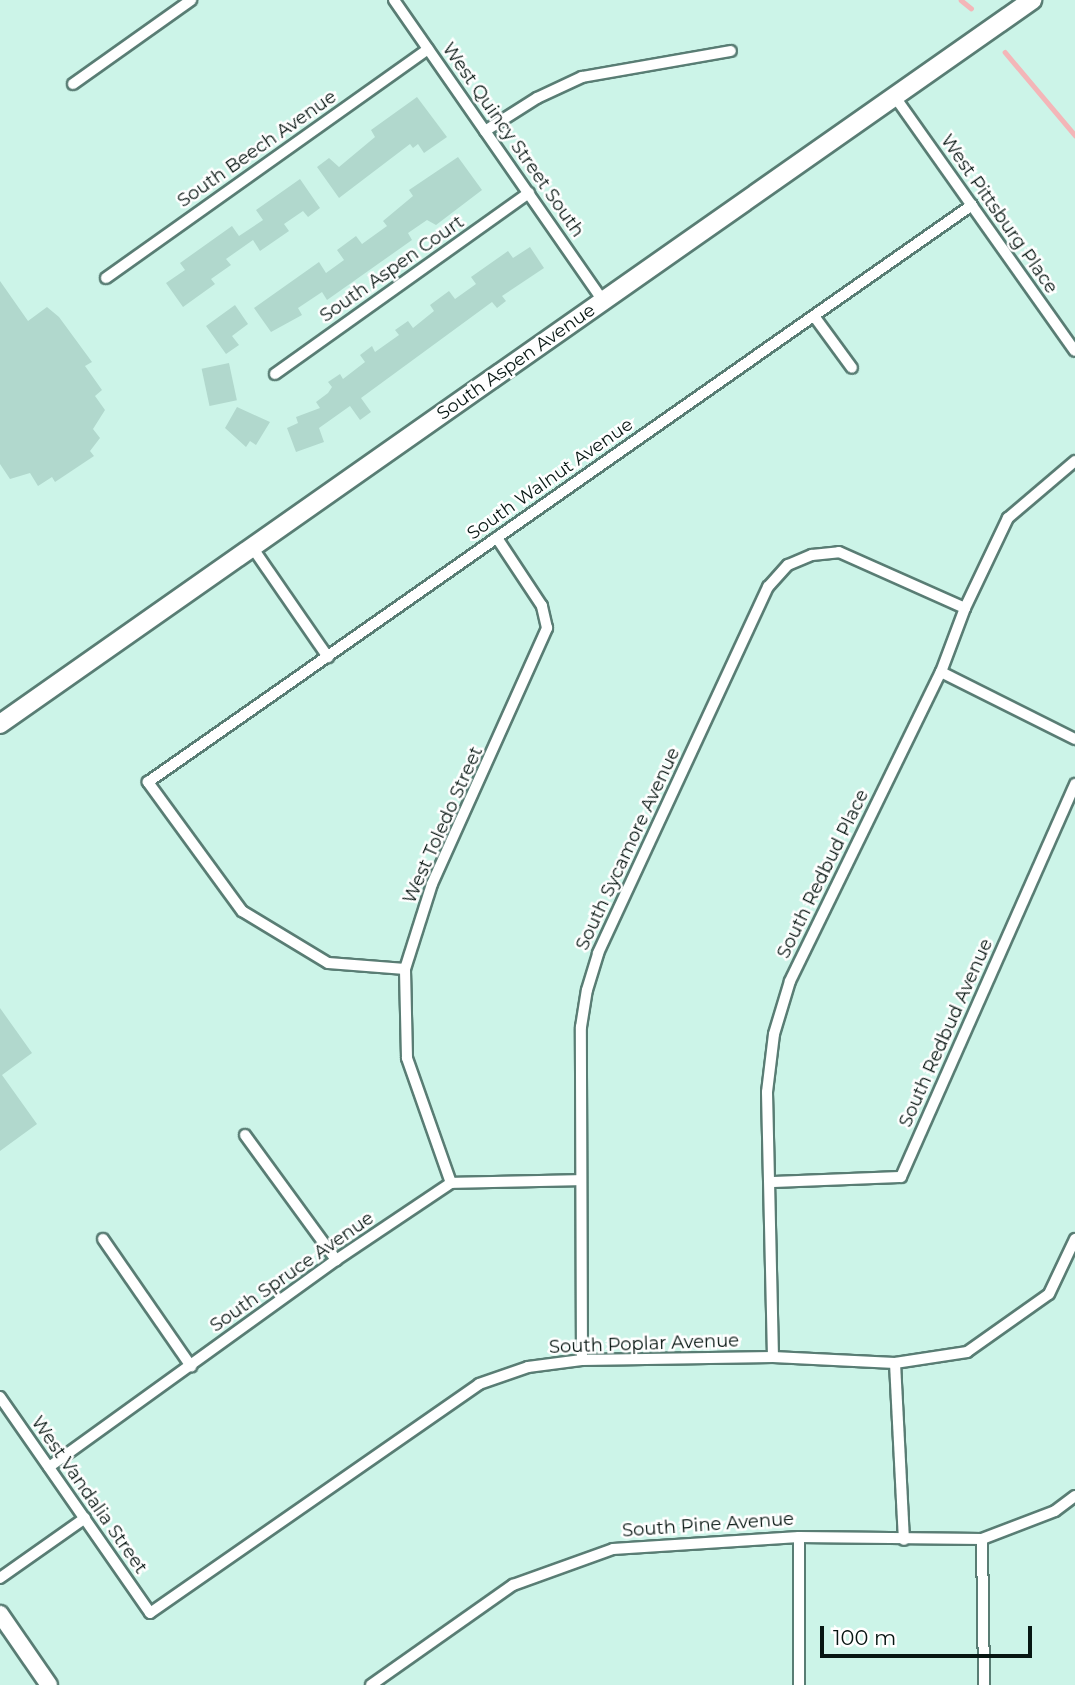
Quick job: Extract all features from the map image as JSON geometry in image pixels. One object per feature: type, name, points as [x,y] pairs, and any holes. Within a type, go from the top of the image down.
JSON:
[{"type":"main road","name":"South Aspen Avenue","points":[[0,724],[1031,0]]},
{"type":"main road","points":[[0,1614],[49,1685]]},
{"type":"street","points":[[73,84],[191,0]]},
{"type":"street","name":"West Quincy Street South","points":[[394,0],[603,301]]},
{"type":"street","name":"South Beech Avenue","points":[[106,278],[428,49]]},
{"type":"street","points":[[485,131],[537,97],[582,77],[731,51]]},
{"type":"street","name":"West Pittsburg Place","points":[[895,97],[1075,351]]},
{"type":"street","name":"South Aspen Court","points":[[275,374],[530,193]]},
{"type":"street","name":"South Walnut Avenue","points":[[405,969],[328,963],[242,911],[148,782],[972,205]]},
{"type":"street","points":[[814,316],[852,368]]},
{"type":"street","name":"South Redbud Place","points":[[773,1357],[772,1182],[767,1092],[774,1034],[790,981],[941,672],[965,607],[1007,518],[1075,461]]},
{"type":"street","name":"West Toledo Street","points":[[451,1184],[407,1058],[405,969],[432,884],[547,628],[542,606],[496,538]]},
{"type":"street","points":[[252,547],[328,657]]},
{"type":"street","name":"South Sycamore Avenue","points":[[582,1360],[581,1027],[598,953],[768,587],[788,565],[812,555],[839,552],[965,607]]},
{"type":"street","points":[[941,672],[1075,739]]},
{"type":"street","name":"South Redbud Avenue","points":[[772,1182],[901,1177],[1075,784]]},
{"type":"street","points":[[245,1135],[336,1261]]},
{"type":"street","points":[[451,1184],[581,1180]]},
{"type":"street","name":"South Spruce Avenue","points":[[49,1467],[336,1261],[451,1184]]},
{"type":"street","points":[[103,1238],[191,1366]]},
{"type":"street","name":"South Poplar Avenue","points":[[150,1613],[479,1384],[528,1367],[582,1360],[773,1357],[895,1363],[967,1352],[1049,1294],[1075,1239]]},
{"type":"street","points":[[895,1363],[904,1539]]},
{"type":"street","name":"West Vandalia Street","points":[[0,1397],[150,1613]]},
{"type":"street","name":"South Pine Avenue","points":[[372,1685],[513,1585],[613,1549],[799,1537],[982,1539],[1055,1511],[1075,1496]]},
{"type":"street","points":[[0,1578],[85,1518]]},
{"type":"street","points":[[799,1537],[799,1685]]},
{"type":"street","points":[[982,1539],[984,1685]]},
{"type":"building","points":[[417,97],[447,137],[424,153],[418,144],[413,148],[410,144],[339,198],[317,167],[329,158],[339,167],[375,137],[371,130]]},
{"type":"building","points":[[458,157],[482,190],[436,225],[427,220],[408,233],[412,240],[327,300],[322,292],[298,308],[302,315],[271,332],[254,308],[319,262],[326,273],[344,260],[337,250],[356,236],[362,244],[387,226],[383,221],[413,196],[409,190]]},
{"type":"building","points":[[300,179],[320,208],[308,217],[303,211],[284,224],[289,231],[260,251],[253,240],[226,259],[231,265],[211,279],[215,284],[183,307],[166,283],[185,270],[180,263],[232,226],[239,236],[263,220],[256,210]]},
{"type":"building","points":[[530,247],[544,268],[502,296],[506,301],[497,308],[492,302],[361,398],[371,412],[360,420],[350,406],[319,428],[324,442],[296,452],[287,428],[298,423],[296,417],[320,408],[316,402],[332,387],[328,382],[340,374],[343,379],[365,362],[360,355],[372,346],[375,352],[399,335],[395,330],[408,321],[413,328],[434,311],[430,305],[449,291],[455,299],[476,284],[471,277],[508,251],[513,258]]},
{"type":"building","points":[[0,281],[28,321],[47,307],[59,317],[92,362],[85,366],[102,390],[95,396],[105,410],[93,429],[100,438],[90,451],[94,456],[55,482],[52,477],[38,486],[30,473],[10,479],[0,464]]},
{"type":"building","points":[[235,305],[248,324],[232,336],[239,345],[226,354],[206,326]]},
{"type":"building","points":[[229,363],[237,400],[210,406],[202,369]]},
{"type":"building","points":[[237,407],[270,422],[256,445],[250,441],[246,447],[225,428]]},
{"type":"building","points":[[0,1008],[32,1053],[2,1075],[37,1124],[0,1151]]},
{"type":"waterway","points":[[961,0],[971,8]]},
{"type":"waterway","points":[[1005,52],[1075,135]]}]
